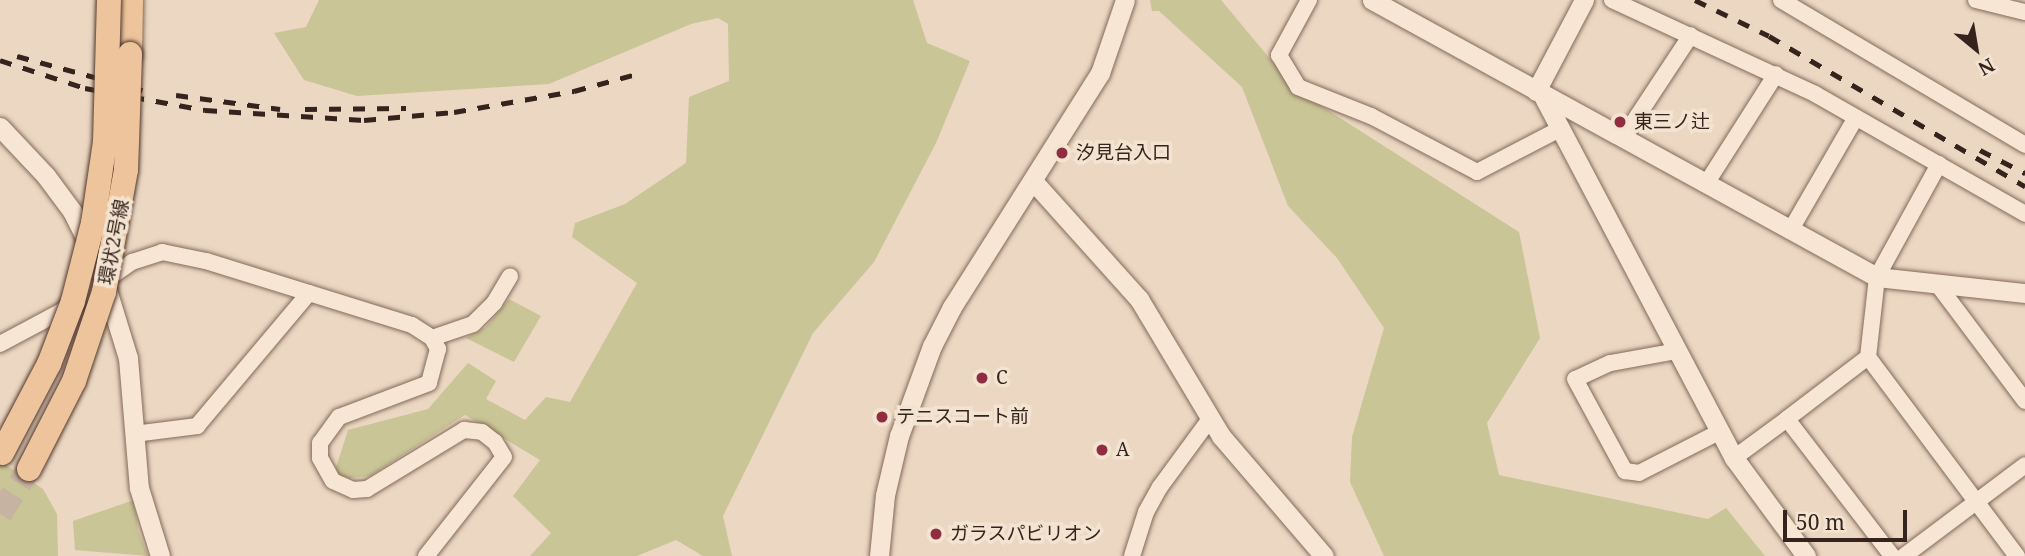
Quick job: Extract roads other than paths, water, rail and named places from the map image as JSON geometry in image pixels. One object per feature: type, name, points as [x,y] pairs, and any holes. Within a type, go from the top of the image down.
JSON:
[{"type":"main road","name":"環状2号線","points":[[2,453],[49,364],[73,301],[93,223],[106,142],[109,0]]},
{"type":"main road","name":"環状2号線","points":[[29,469],[82,362],[118,233],[129,138],[131,0]]},
{"type":"street","points":[[879,556],[885,495],[914,388],[952,307],[1100,73],[1125,0]]},
{"type":"street","points":[[1309,0],[1279,55],[1298,87],[1371,116],[1477,172],[1560,129]]},
{"type":"street","points":[[1372,0],[1877,277],[2025,293]]},
{"type":"street","points":[[1539,92],[1584,0]]},
{"type":"street","points":[[1612,0],[1776,74],[2025,214]]},
{"type":"street","points":[[1781,0],[2025,145]]},
{"type":"street","points":[[1976,0],[2019,7]]},
{"type":"street","points":[[1623,138],[1691,35]]},
{"type":"street","points":[[1706,184],[1776,74]]},
{"type":"street","points":[[1539,92],[1719,432],[1734,458],[1806,556]]},
{"type":"street","points":[[1790,231],[1855,119]]},
{"type":"street","points":[[0,127],[72,211],[104,281],[128,358],[139,488],[160,556]]},
{"type":"street","points":[[1939,164],[1877,277],[1868,357],[2017,556]]},
{"type":"street","points":[[1033,181],[1139,299],[1210,419],[1324,556]]},
{"type":"street","points":[[0,343],[60,312],[132,261],[162,252],[412,325],[432,338],[438,357],[429,383],[339,417],[320,443],[325,471],[333,481],[353,490],[386,480],[446,437],[464,430],[482,432],[495,442],[504,457],[426,556]]},
{"type":"street","points":[[432,338],[473,324],[494,303],[510,276]]},
{"type":"street","points":[[1938,285],[2025,401]]},
{"type":"street","points":[[134,434],[197,426],[309,293]]},
{"type":"street","points":[[1677,351],[1610,363],[1575,379],[1625,471],[1639,474],[1719,432]]},
{"type":"street","points":[[1734,458],[1868,357]]},
{"type":"street","points":[[1132,556],[1150,504],[1210,419]]},
{"type":"street","points":[[1787,419],[1892,556]]},
{"type":"street","points":[[1904,556],[2025,465]]},
{"type":"tunnel","points":[[0,514],[29,469]]},
{"type":"railway","points":[[1695,0],[1769,36],[2025,186]]},
{"type":"railway","points":[[17,56],[142,90]]},
{"type":"railway","points":[[0,60],[85,88],[205,110],[364,120],[454,112],[574,91],[640,73]]},
{"type":"railway","points":[[176,95],[280,109]]},
{"type":"railway","points":[[305,109],[406,108]]},
{"type":"railway","points":[[1980,150],[2025,173]]},
{"type":"place","name":"東三ノ辻","points":[[1620,122]]},
{"type":"place","name":"汐見台入口","points":[[1062,153]]},
{"type":"place","name":"C","points":[[982,378]]},
{"type":"place","name":"テニスコート前","points":[[882,417]]},
{"type":"place","name":"A","points":[[1102,450]]},
{"type":"place","name":"ガラスパビリオン","points":[[936,534]]}]
